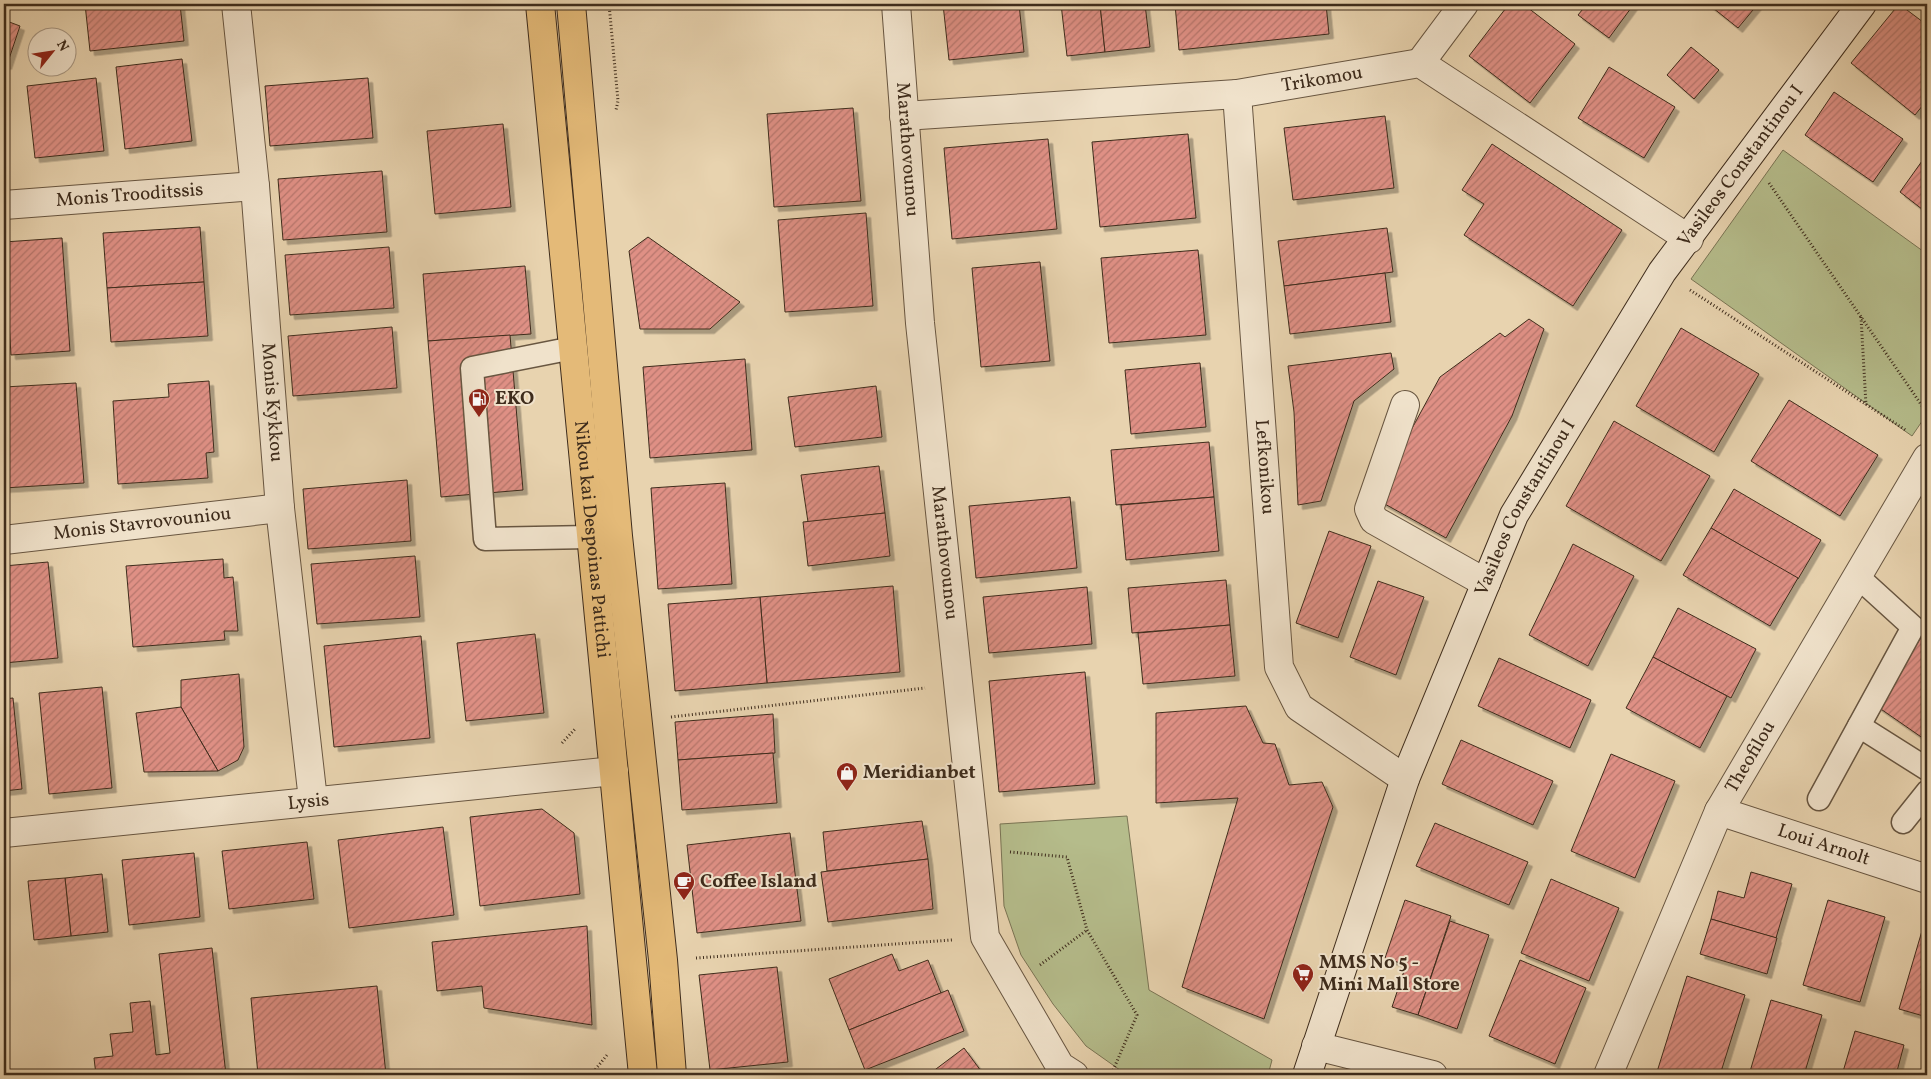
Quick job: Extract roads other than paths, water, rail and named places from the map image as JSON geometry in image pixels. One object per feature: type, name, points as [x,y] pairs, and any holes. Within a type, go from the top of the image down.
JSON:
[{"type":"main road","name":"Nikou kai Despoinas Pattichi","points":[[540,4],[643,1075]]},
{"type":"main road","name":"Nikou kai Despoinas Pattichi","points":[[571,4],[619,546],[663,960],[672,1075]]},
{"type":"street","name":"Monis Kykkou","points":[[236,4],[255,186],[280,508],[313,800]]},
{"type":"street","name":"Marathovounou","points":[[896,4],[920,323],[985,937],[1060,1066],[1074,1075]]},
{"type":"street","points":[[1464,4],[1420,63],[1689,239]]},
{"type":"street","name":"Vasileos Constantinou I","points":[[1307,1075],[1405,779],[1514,515],[1662,272],[1689,239],[1862,4]]},
{"type":"street","name":"Trikomou","points":[[904,116],[1237,94],[1420,63]]},
{"type":"street","name":"Lefkonikou","points":[[1237,94],[1279,666],[1299,707],[1405,779]]},
{"type":"street","name":"Monis Trooditssis","points":[[4,205],[255,186]]},
{"type":"street","points":[[1405,405],[1369,509],[1374,520],[1486,583]]},
{"type":"street","name":"Theofilou","points":[[1608,1075],[1719,812],[1927,458]]},
{"type":"street","name":"Monis Stavrovouniou","points":[[4,540],[280,508]]},
{"type":"street","name":"Lysis","points":[[4,833],[313,800],[614,771]]},
{"type":"street","name":"Loui Arnolt","points":[[1719,812],[1927,879]]},
{"type":"street","points":[[1316,1046],[1433,1075]]},
{"type":"lane","points":[[572,348],[472,368],[485,539],[590,537]]},
{"type":"lane","points":[[1818,799],[1913,627],[1857,576]]},
{"type":"lane","points":[[1859,726],[1927,769]]},
{"type":"lane","points":[[1903,822],[1927,792]]},
{"type":"place","name":"EKO","points":[[479,418]]},
{"type":"place","name":"Meridianbet","points":[[847,792]]},
{"type":"place","name":"Coffee Island","points":[[684,901]]},
{"type":"place","name":"MMS No 5 - Mini Mall Store","points":[[1303,993]]}]
